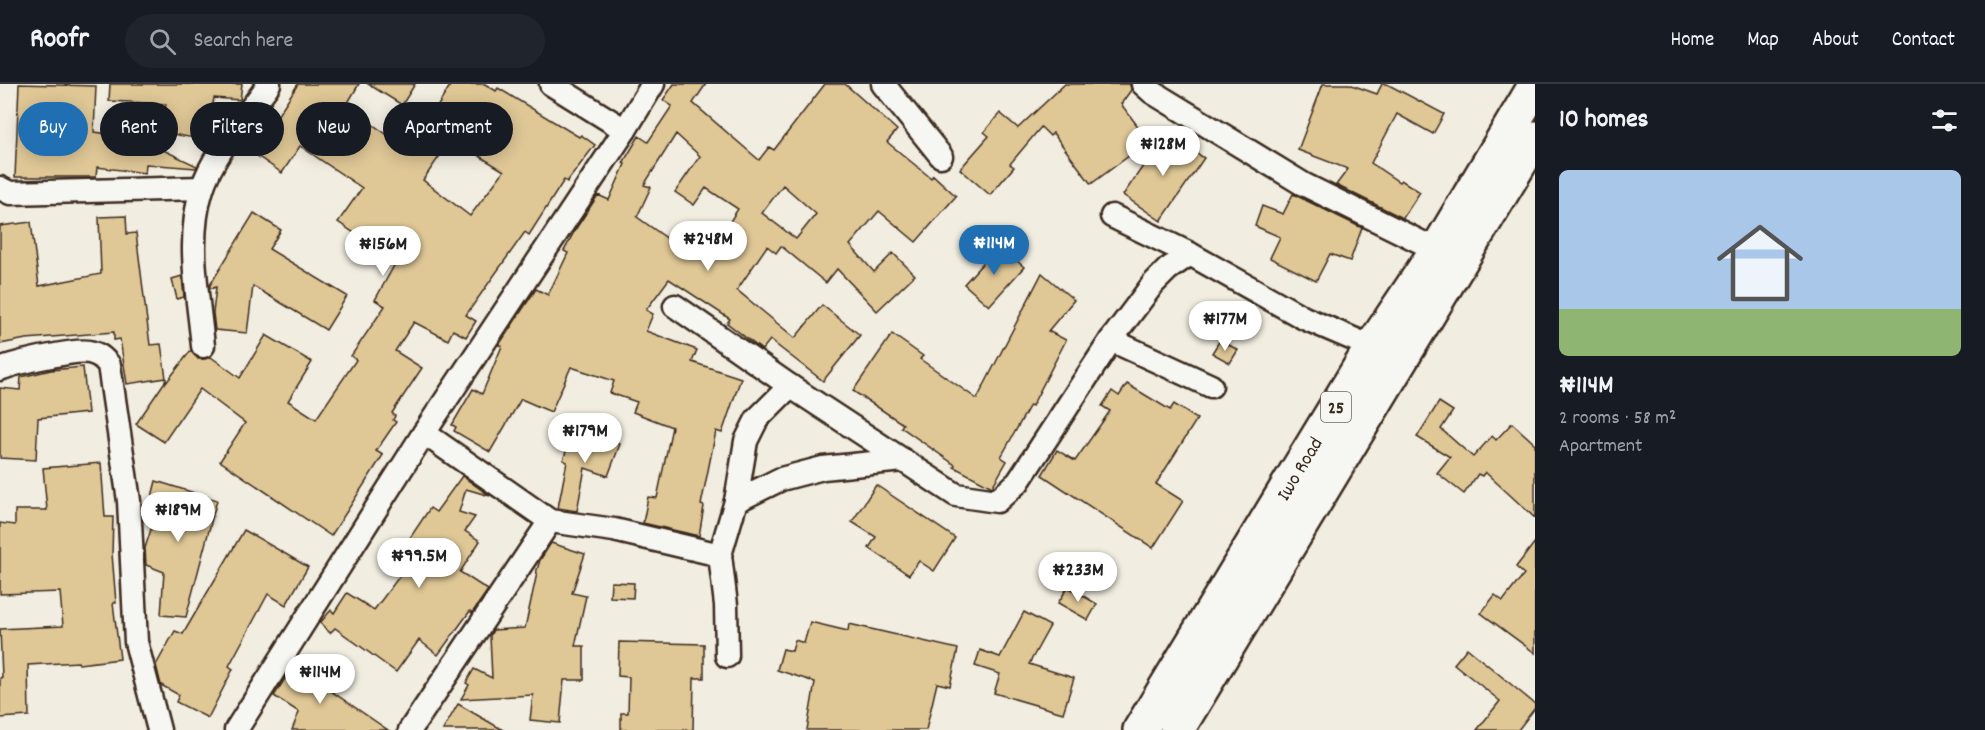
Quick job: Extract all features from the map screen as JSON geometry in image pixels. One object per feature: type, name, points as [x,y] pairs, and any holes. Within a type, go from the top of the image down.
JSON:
[{"type":"main road","name":"Iwo Road","points":[[1177,730],[1305,489],[1372,347],[1437,250],[1535,86]]},
{"type":"main road","name":"Iwo Road","points":[[1140,730],[1305,489],[1535,138]]},
{"type":"street","points":[[203,346],[194,254],[194,224],[202,188],[215,160],[269,84]]},
{"type":"street","points":[[551,84],[625,130]]},
{"type":"street","points":[[236,730],[424,434],[653,84]]},
{"type":"street","points":[[883,84],[941,156]]},
{"type":"street","points":[[1143,84],[1152,92],[1303,184],[1437,250]]},
{"type":"street","points":[[0,188],[10,193],[202,188]]},
{"type":"street","points":[[1112,216],[1190,254],[1304,318],[1372,347]]},
{"type":"street","points":[[675,306],[790,386],[956,495],[997,501],[1018,482],[1111,340],[1153,284],[1168,269],[1190,254]]},
{"type":"street","points":[[1111,340],[1211,386]]},
{"type":"street","points":[[0,369],[14,363],[87,351],[100,355],[109,365],[129,501],[136,642],[159,730]]},
{"type":"street","points":[[727,656],[726,605],[720,555],[735,501],[746,441],[757,419],[790,386]]},
{"type":"street","points":[[424,434],[550,521],[614,530],[720,555]]},
{"type":"street","points":[[735,501],[781,479],[823,468],[903,460]]},
{"type":"street","points":[[410,730],[550,521]]},
{"type":"building","points":[[19,84],[96,86],[94,132],[100,133],[100,156],[176,156],[197,166],[196,168],[146,164],[145,173],[97,167],[96,177],[15,177],[18,107],[18,156],[88,156],[88,102],[18,102]]},
{"type":"building","points":[[110,84],[242,84],[240,100],[214,98],[213,102],[190,102],[190,137],[178,135],[178,102],[109,101]]},
{"type":"building","points":[[298,84],[359,84],[348,102],[296,102],[296,152],[282,173],[257,156],[284,156],[284,105]]},
{"type":"building","points":[[368,84],[415,84],[404,102],[397,102]]},
{"type":"building","points":[[451,84],[485,84],[496,91],[498,88],[595,145],[567,182],[564,180],[529,235],[525,232],[466,315],[476,321],[466,337],[453,330],[448,340],[414,322],[395,351],[422,368],[392,413],[395,416],[393,420],[396,422],[376,451],[383,455],[331,536],[220,461],[245,423],[200,389],[164,442],[136,424],[166,380],[166,383],[191,350],[198,359],[211,357],[240,378],[266,335],[312,362],[288,401],[316,419],[356,360],[351,356],[385,306],[375,300],[396,262],[338,222],[362,188],[315,156],[371,156],[371,123],[383,132],[383,156],[440,156],[423,180],[470,216],[504,171],[479,156],[513,156],[513,102],[440,102]]},
{"type":"building","points":[[674,84],[706,84],[693,103],[759,160],[769,147],[774,150],[825,84],[845,84],[897,130],[887,142],[931,178],[933,175],[956,196],[916,242],[879,211],[850,245],[874,272],[893,253],[915,275],[877,311],[837,269],[826,283],[781,246],[776,253],[767,246],[737,290],[795,338],[822,305],[860,335],[823,381],[770,340],[762,350],[727,323],[730,319],[669,279],[646,310],[653,314],[646,331],[697,350],[692,362],[741,378],[722,433],[716,431],[701,505],[704,506],[699,536],[643,523],[648,497],[657,498],[672,427],[633,412],[637,402],[610,393],[614,381],[571,367],[551,412],[521,399],[490,452],[454,431],[456,427],[452,425],[473,389],[482,394],[502,346],[499,345],[536,289],[548,295],[568,253],[564,251],[598,195],[609,200],[625,164],[623,163],[639,136],[648,142],[672,106],[663,100]],"holes":[[[676,134],[700,156],[675,192],[694,205],[706,188],[738,209],[707,257],[673,233],[668,239],[637,217],[651,187],[644,185]],[[783,185],[816,214],[796,239],[762,213]]]},
{"type":"building","points":[[1065,84],[1130,84],[1131,90],[1121,104],[1149,141],[1091,184],[1053,133],[1050,136],[1041,127],[1010,164],[1014,167],[990,195],[960,169],[989,136],[984,132],[1000,113],[1018,128]]},
{"type":"building","points":[[1323,84],[1349,84],[1377,94],[1382,84],[1387,84],[1444,114],[1433,134],[1397,114],[1371,163],[1399,182],[1401,180],[1420,192],[1403,218],[1336,185],[1348,169],[1298,150]]},
{"type":"building","points":[[1166,133],[1204,158],[1161,221],[1123,195]]},
{"type":"building","points":[[1293,194],[1362,228],[1350,261],[1330,254],[1316,281],[1270,258],[1280,237],[1255,226],[1262,206],[1283,214]]},
{"type":"building","points":[[254,213],[281,230],[269,249],[347,296],[326,330],[253,286],[247,333],[215,330],[213,313],[216,287],[210,289],[210,285]]},
{"type":"building","points":[[126,216],[127,234],[136,233],[150,345],[161,344],[166,378],[127,384],[120,339],[114,340],[114,332],[26,339],[0,344],[0,226],[31,222],[39,286],[101,274],[99,217]]},
{"type":"building","points":[[999,245],[1024,267],[989,306],[964,284]]},
{"type":"building","points":[[1042,273],[1074,300],[1048,331],[1066,340],[1032,406],[1030,405],[1001,457],[1007,461],[992,487],[954,467],[955,465],[901,427],[903,424],[853,391],[892,334],[923,356],[920,359],[977,399]]},
{"type":"building","points":[[182,276],[184,297],[177,299],[172,279]]},
{"type":"building","points":[[1220,340],[1238,350],[1230,363],[1212,353]]},
{"type":"building","points":[[83,367],[88,413],[38,418],[36,460],[0,458],[0,388],[20,390],[21,377],[51,370]]},
{"type":"building","points":[[1127,384],[1170,410],[1174,404],[1197,419],[1156,484],[1183,501],[1153,548],[1042,475],[1057,450],[1075,461],[1110,411],[1102,406],[1112,391],[1119,396]]},
{"type":"building","points":[[1439,402],[1453,411],[1441,429],[1473,457],[1492,436],[1496,440],[1512,423],[1535,444],[1535,518],[1485,472],[1482,476],[1478,474],[1464,494],[1437,473],[1450,457],[1417,437]]},
{"type":"building","points":[[575,427],[620,444],[608,476],[585,468],[577,511],[558,508],[567,462],[563,460]]},
{"type":"building","points":[[101,463],[105,517],[113,517],[112,554],[116,603],[113,603],[120,659],[79,664],[78,662],[28,665],[29,716],[0,718],[0,678],[2,677],[0,629],[63,626],[60,592],[0,594],[0,523],[15,525],[15,510],[47,510],[43,468]]},
{"type":"building","points":[[462,476],[490,496],[466,489],[459,512],[475,517],[465,531],[480,541],[460,572],[488,590],[438,655],[419,640],[396,672],[335,628],[330,633],[320,623],[331,610],[334,613],[347,593],[374,610],[408,565],[392,555],[404,538],[408,541],[430,508],[436,512]]},
{"type":"building","points":[[156,481],[217,500],[186,617],[161,615],[164,572],[146,565],[145,548],[155,517],[147,516]]},
{"type":"building","points":[[876,485],[955,538],[934,571],[919,561],[909,575],[869,548],[876,537],[852,522]]},
{"type":"building","points":[[244,530],[308,567],[286,605],[268,594],[229,666],[233,669],[208,718],[176,702],[179,695],[161,685],[156,665],[175,631],[183,634]]},
{"type":"building","points":[[1535,542],[1535,653],[1481,613],[1495,595],[1503,601],[1524,574],[1516,567]]},
{"type":"building","points":[[551,543],[585,554],[572,593],[586,596],[575,646],[584,646],[584,680],[564,680],[560,723],[530,720],[533,695],[461,699],[474,669],[492,678],[490,636],[493,630],[525,628],[536,573],[540,560]]},
{"type":"building","points":[[611,582],[634,583],[633,598],[610,597]]},
{"type":"building","points":[[1068,587],[1097,604],[1088,620],[1058,603]]},
{"type":"building","points":[[1024,612],[1050,626],[1029,664],[1074,678],[1063,713],[994,693],[1000,674],[975,666],[980,650],[1000,657]]},
{"type":"building","points":[[810,622],[848,631],[849,624],[958,649],[950,686],[937,683],[926,730],[807,730],[815,682],[777,670],[783,649],[792,651],[795,640],[804,643]]},
{"type":"building","points":[[619,642],[704,644],[704,678],[694,678],[693,730],[621,730],[621,713],[628,713],[629,677],[618,676]]},
{"type":"building","points":[[1467,648],[1535,704],[1535,708],[1518,730],[1477,730],[1500,701],[1454,664]]},
{"type":"building","points":[[295,663],[311,673],[309,676],[388,730],[292,730],[299,712],[274,696]]},
{"type":"building","points":[[458,704],[503,730],[443,730]]}]
